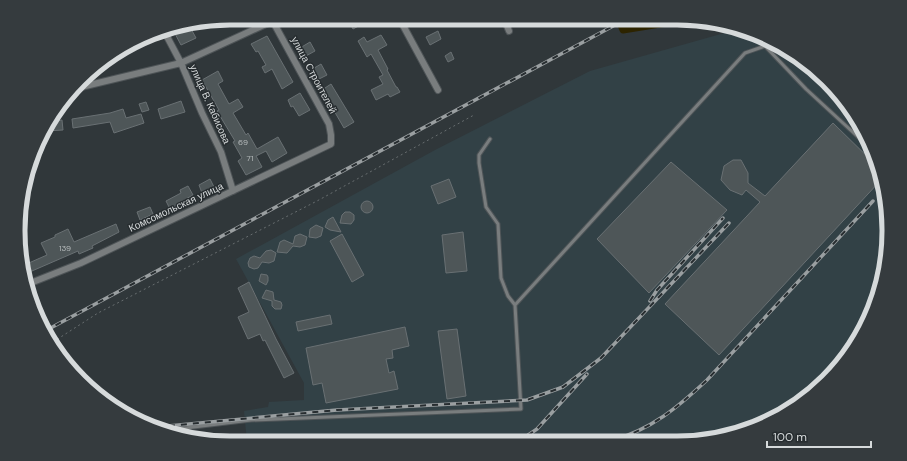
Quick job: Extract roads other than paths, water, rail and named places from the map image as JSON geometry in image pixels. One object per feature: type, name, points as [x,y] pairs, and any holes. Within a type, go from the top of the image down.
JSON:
[{"type":"street","points":[[84,86],[181,63],[261,25]]},
{"type":"street","name":"улица Строителей","points":[[275,25],[329,124],[331,144]]},
{"type":"street","points":[[403,25],[438,90]]},
{"type":"street","points":[[507,25],[509,31]]},
{"type":"street","name":"улица В. Кабисова","points":[[166,35],[181,63],[202,113],[221,152],[233,191]]},
{"type":"street","name":"Комсомольская улица","points":[[32,283],[81,263],[331,144]]},
{"type":"lane","points":[[515,305],[745,53],[765,46],[806,89],[860,139]]},
{"type":"lane","points":[[177,429],[251,420],[521,409],[515,305],[508,296],[501,278],[498,224],[486,206],[479,163],[479,155],[490,139]]},
{"type":"waterway","points":[[621,25],[623,30],[654,25]]},
{"type":"railway","points":[[50,328],[615,25]]},
{"type":"railway","points":[[626,436],[651,424],[663,416],[707,380],[873,201]]},
{"type":"railway","points":[[650,301],[657,290],[723,218]]},
{"type":"railway","points":[[167,426],[337,410],[527,400],[563,387],[601,358],[729,223]]},
{"type":"railway","points":[[527,436],[537,429],[587,374]]}]
